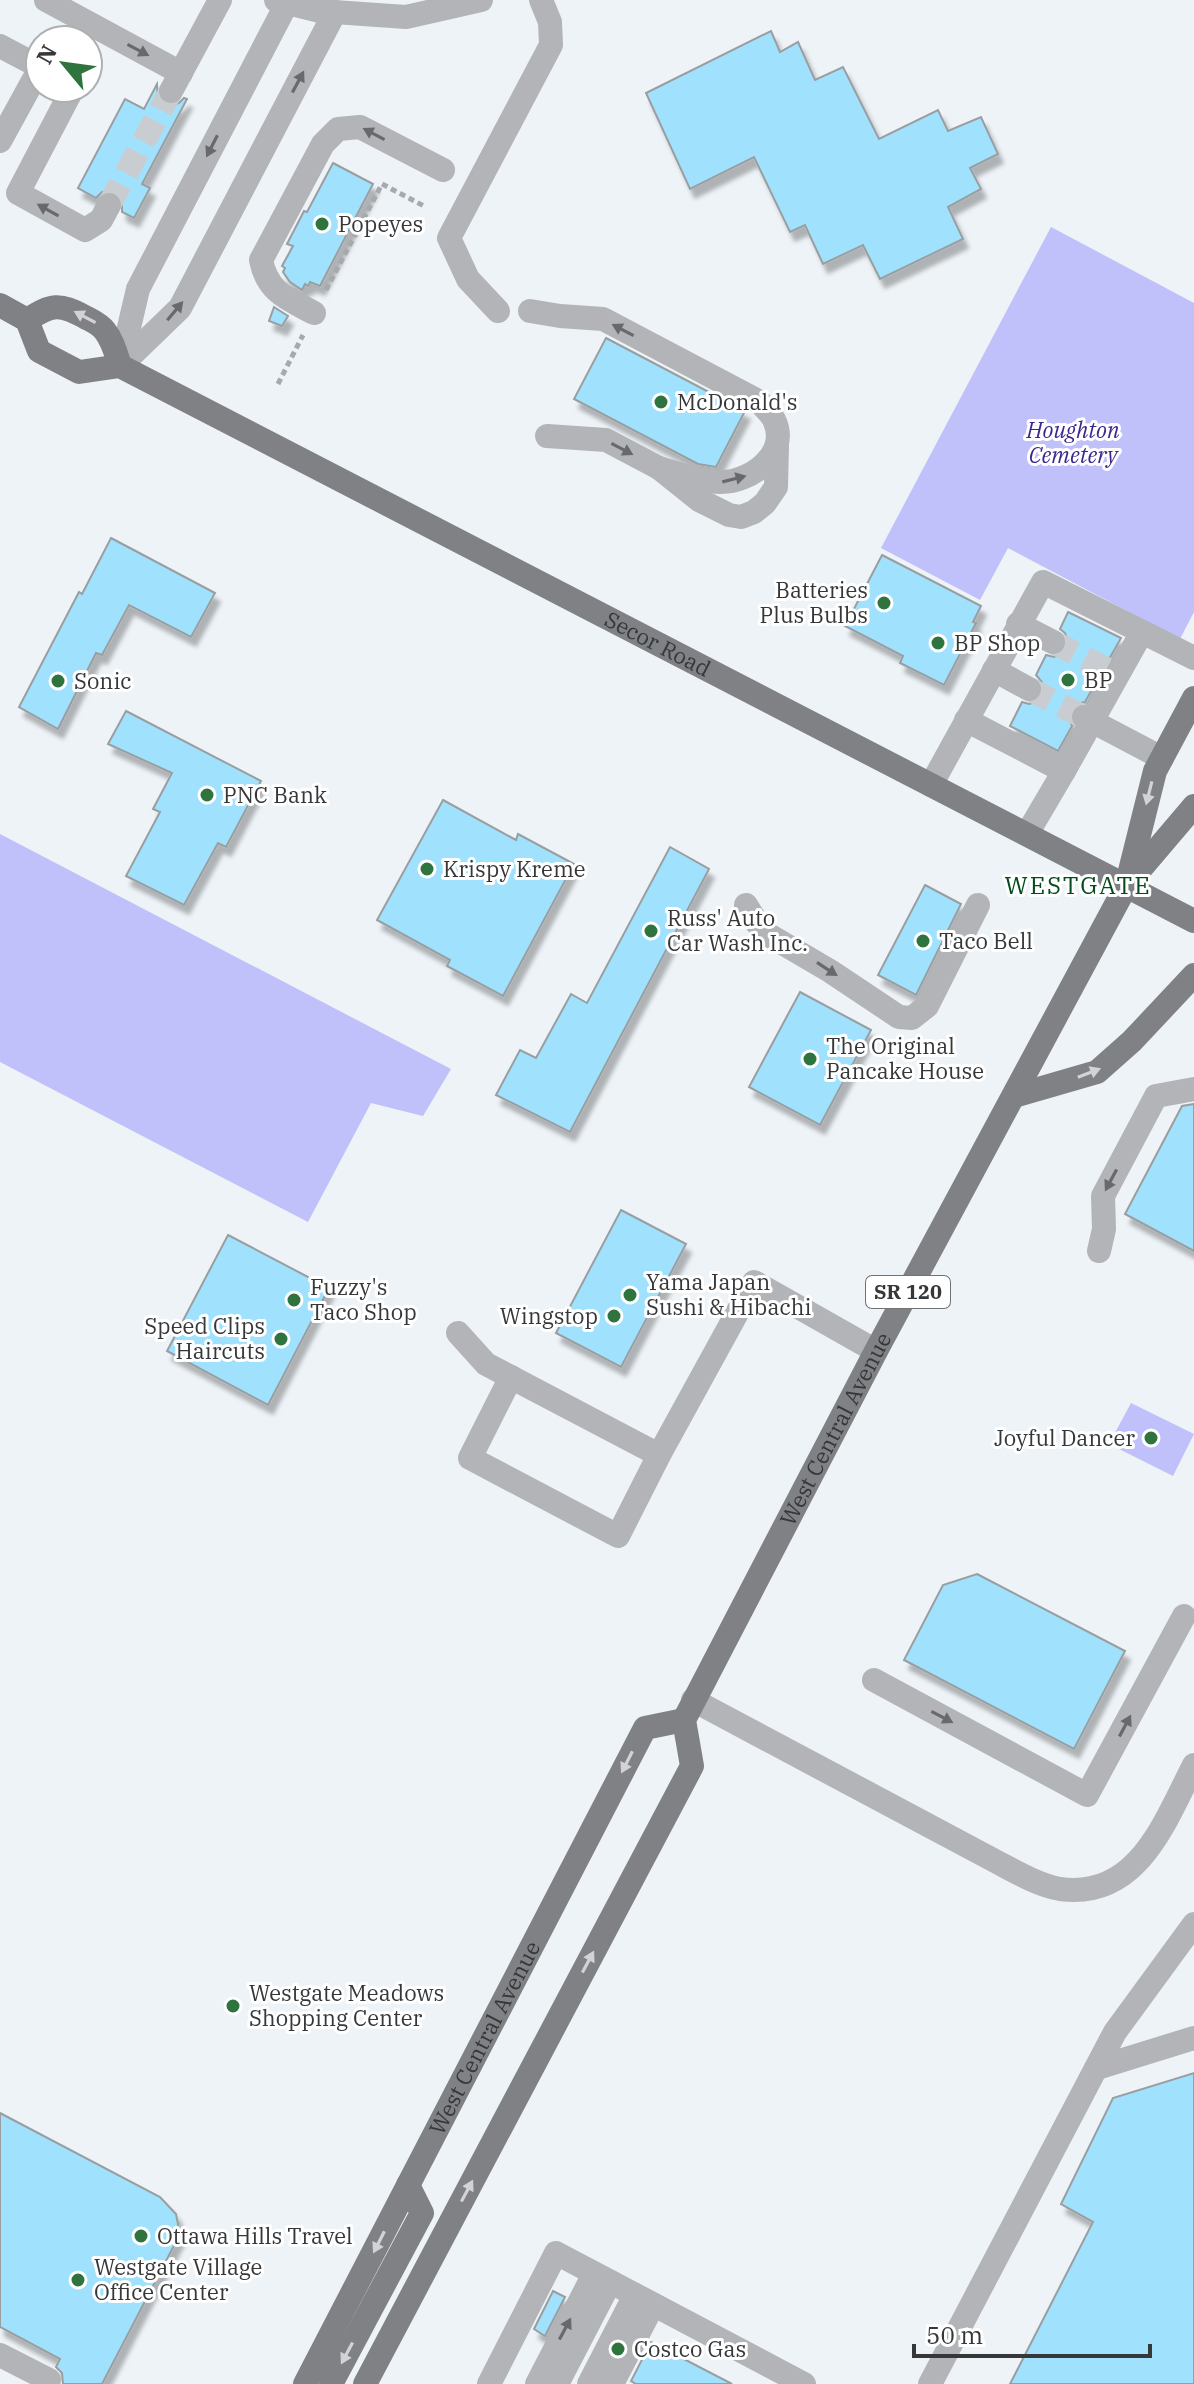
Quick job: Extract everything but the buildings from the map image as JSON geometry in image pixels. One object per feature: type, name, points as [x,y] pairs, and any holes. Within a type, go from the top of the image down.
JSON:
[{"type":"main road","points":[[0,305],[27,320],[39,351],[79,372],[120,366],[106,332],[99,324],[65,307],[43,309],[27,320]]},
{"type":"main road","name":"Secor Road","points":[[120,366],[1194,921]]},
{"type":"main road","name":"West Central Avenue","points":[[1126,886],[1155,771],[1194,698]]},
{"type":"main road","name":"West Central Avenue","points":[[305,2384],[645,1728],[688,1710],[876,1351],[1126,886],[1194,806]]},
{"type":"main road","points":[[1014,1096],[1097,1072],[1132,1041],[1194,975]]},
{"type":"main road","points":[[365,2384],[692,1766],[688,1710]]},
{"type":"main road","points":[[331,2384],[422,2213],[408,2185]]},
{"type":"street","points":[[46,0],[176,82],[220,0]]},
{"type":"street","points":[[120,366],[138,289],[281,1],[335,12],[406,17],[481,0]]},
{"type":"street","points":[[498,311],[468,279],[449,238],[551,45],[550,22],[541,0]]},
{"type":"street","points":[[120,366],[180,308],[335,12]]},
{"type":"street","points":[[0,46],[24,59]]},
{"type":"street","points":[[0,141],[24,97]]},
{"type":"street","points":[[65,104],[18,193],[85,230],[101,220],[109,205]]},
{"type":"street","points":[[314,313],[273,288],[264,275],[261,260],[323,144],[338,129],[360,127],[443,170]]},
{"type":"street","points":[[530,311],[603,319],[760,402],[776,422],[776,487],[754,512],[741,517],[729,515],[699,500],[659,468],[606,440],[547,436]]},
{"type":"street","points":[[659,468],[721,483],[742,479],[760,469],[771,456],[777,439]]},
{"type":"street","points":[[931,785],[1043,582],[1194,658]]},
{"type":"street","points":[[1018,624],[1053,642]]},
{"type":"street","points":[[1027,834],[1064,771],[1113,673],[1142,632]]},
{"type":"street","points":[[994,670],[1029,689]]},
{"type":"street","points":[[1089,719],[1162,758]]},
{"type":"street","points":[[966,720],[1064,771]]},
{"type":"street","points":[[746,905],[762,931],[899,1017],[912,1018],[927,1006],[978,905]]},
{"type":"street","points":[[1099,1251],[1104,1229],[1103,1196],[1156,1096],[1194,1089]]},
{"type":"street","points":[[511,1377],[470,1458],[618,1536],[754,1282],[876,1351]]},
{"type":"street","points":[[458,1333],[486,1364],[659,1455]]},
{"type":"street","points":[[874,1680],[1087,1795],[1184,1616]]},
{"type":"street","points":[[688,1710],[1025,1876],[1057,1888],[1081,1890],[1106,1884],[1129,1869],[1148,1851],[1194,1765]]},
{"type":"street","points":[[930,2384],[1115,2032],[1194,1924]]},
{"type":"street","points":[[1097,2068],[1194,2038]]},
{"type":"street","points":[[489,2384],[556,2253],[794,2378]]},
{"type":"street","points":[[504,2384],[568,2260]]},
{"type":"street","points":[[537,2384],[602,2278]]},
{"type":"street","points":[[557,2384],[602,2278]]},
{"type":"street","points":[[589,2384],[644,2300]]},
{"type":"street","points":[[612,2384],[644,2300]]},
{"type":"street","points":[[0,2355],[49,2380]]},
{"type":"path","points":[[278,384],[382,184],[424,206]]},
{"type":"green space","name":"Houghton Cemetery","points":[[1051,227],[1194,303],[1194,612],[1180,639],[1008,548],[980,600],[881,548]]},
{"type":"green space","points":[[0,834],[451,1069],[423,1116],[371,1103],[308,1222],[0,1062]]},
{"type":"green space","points":[[1131,1403],[1194,1434],[1173,1476],[1109,1444]]},
{"type":"tunnel","points":[[109,205],[171,91]]},
{"type":"tunnel","points":[[1053,642],[1108,670]]},
{"type":"tunnel","points":[[1029,689],[1084,717]]},
{"type":"place","name":"Popeyes","points":[[322,224]]},
{"type":"place","name":"McDonald's","points":[[661,402]]},
{"type":"place","name":"Batteries Plus Bulbs","points":[[884,603]]},
{"type":"place","name":"BP Shop","points":[[938,643]]},
{"type":"place","name":"BP","points":[[1068,680]]},
{"type":"place","name":"Sonic","points":[[58,681]]},
{"type":"place","name":"PNC Bank","points":[[207,795]]},
{"type":"place","name":"Krispy Kreme","points":[[427,869]]},
{"type":"place","name":"Russ' Auto Car Wash Inc.","points":[[651,931]]},
{"type":"place","name":"Taco Bell","points":[[923,941]]},
{"type":"place","name":"The Original Pancake House","points":[[810,1059]]},
{"type":"place","name":"Yama Japan Sushi & Hibachi","points":[[630,1295]]},
{"type":"place","name":"Fuzzy's Taco Shop","points":[[294,1300]]},
{"type":"place","name":"Wingstop","points":[[614,1316]]},
{"type":"place","name":"Speed Clips Haircuts","points":[[281,1339]]},
{"type":"place","name":"Joyful Dancer","points":[[1151,1438]]},
{"type":"place","name":"Westgate Meadows Shopping Center","points":[[233,2006]]},
{"type":"place","name":"Ottawa Hills Travel","points":[[141,2236]]},
{"type":"place","name":"Westgate Village Office Center","points":[[78,2280]]},
{"type":"place","name":"Costco Gas","points":[[618,2349]]},
{"type":"district","name":"WESTGATE","points":[[1078,886]]}]
